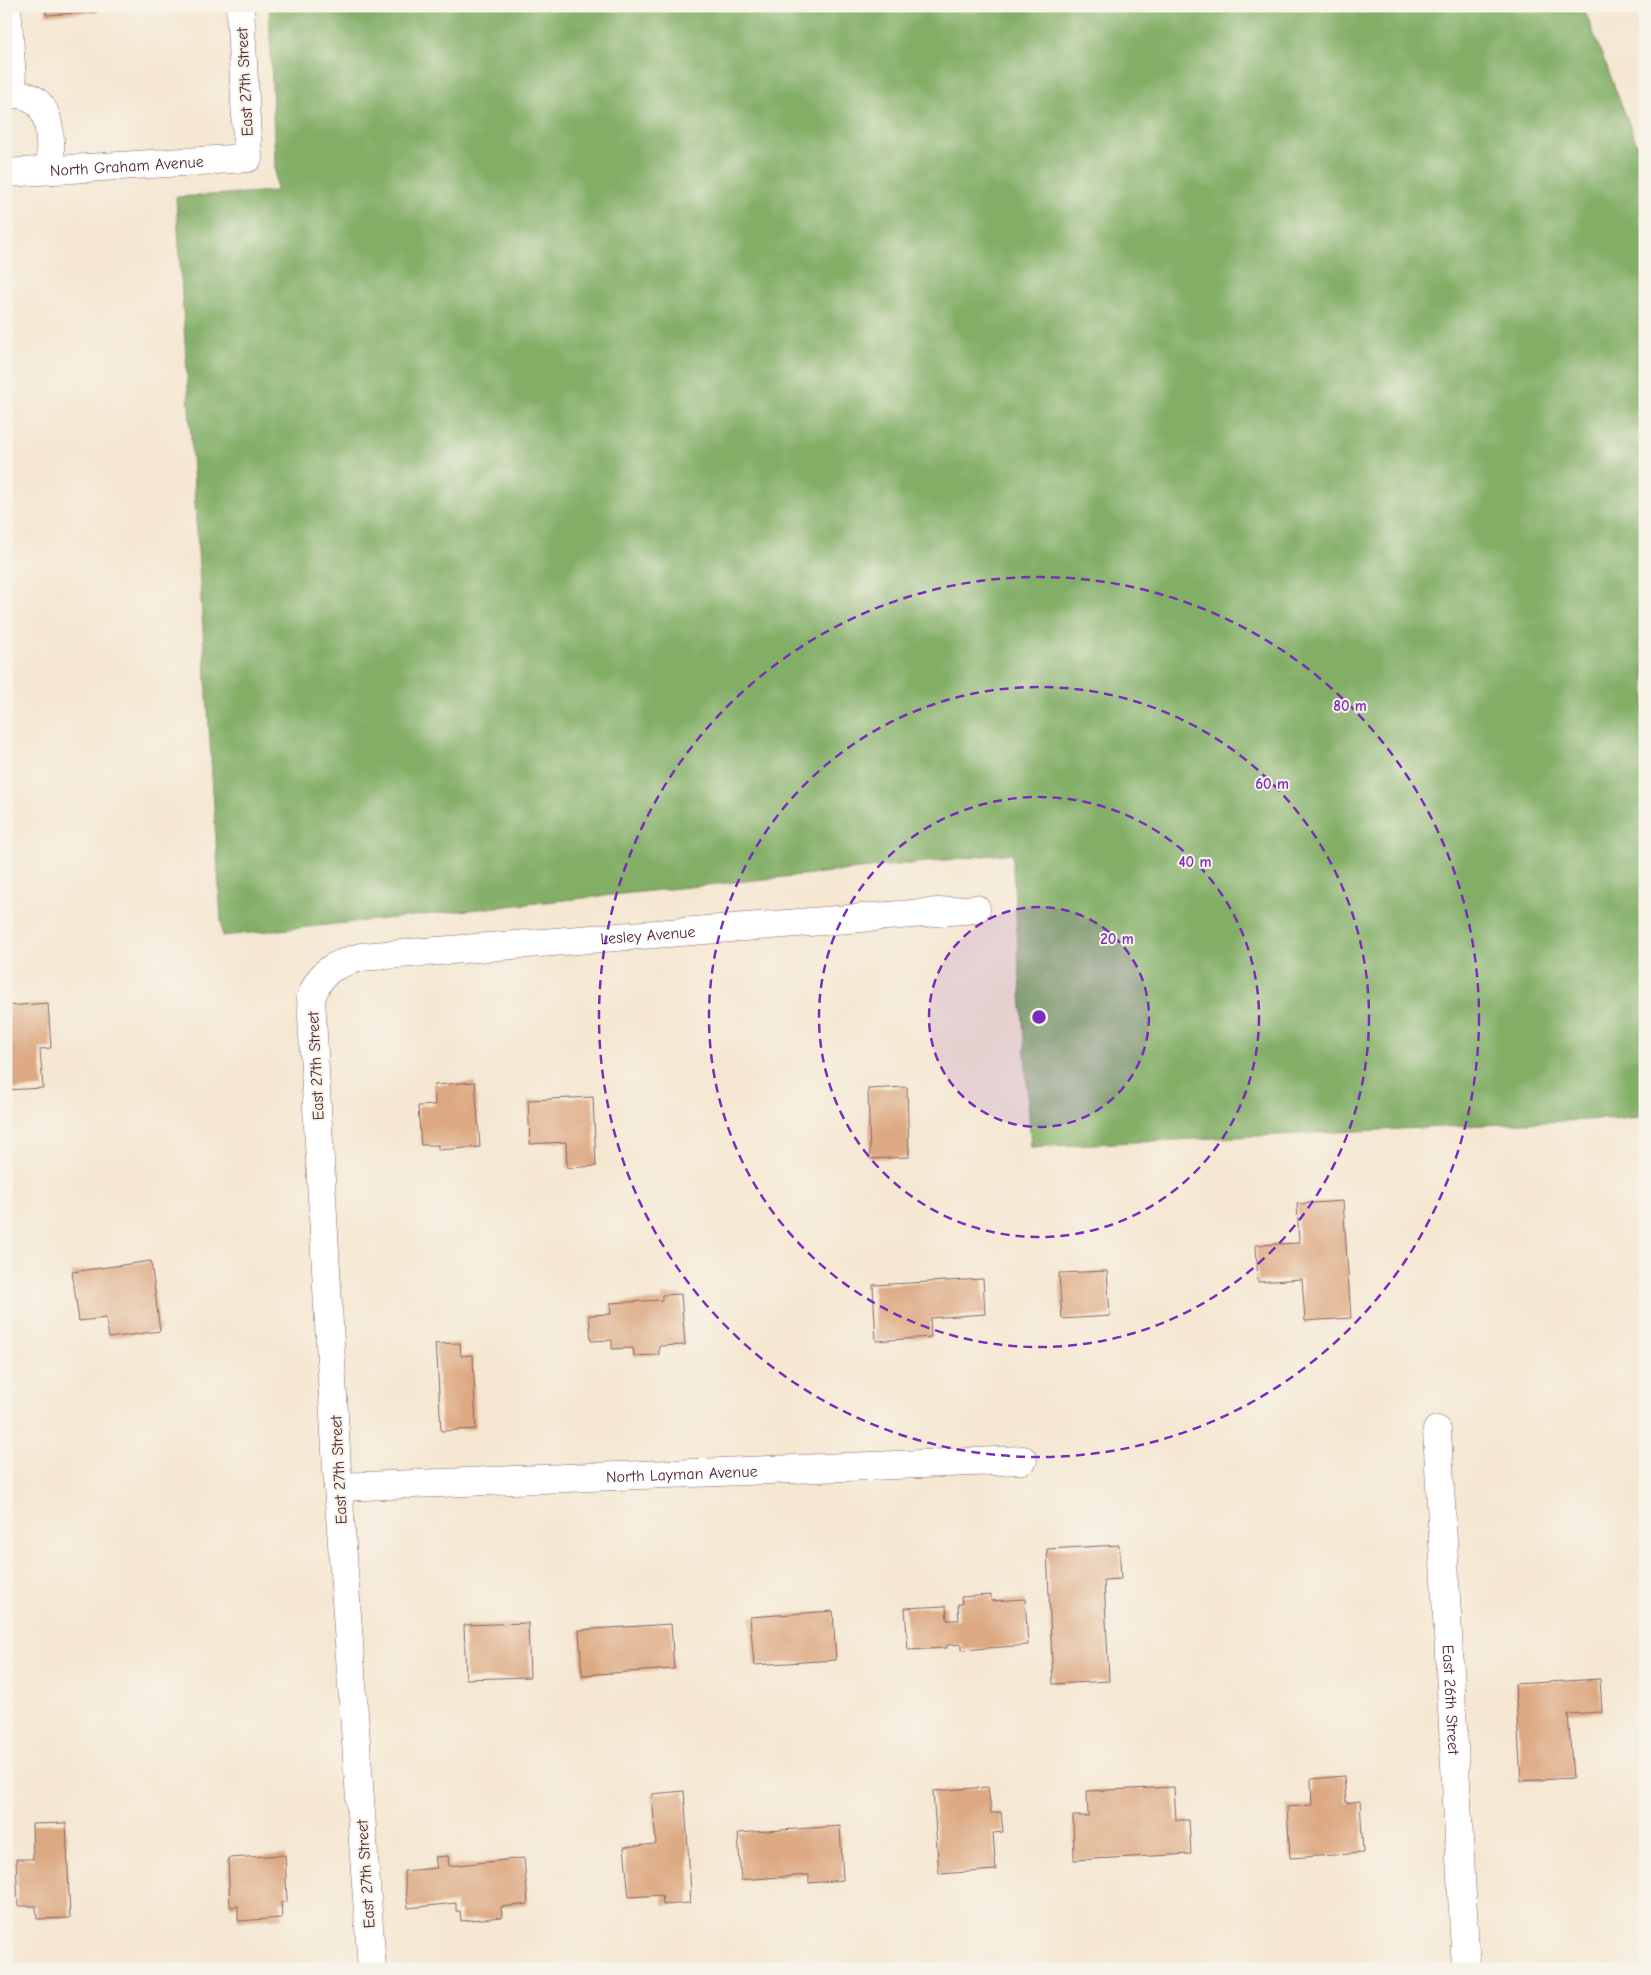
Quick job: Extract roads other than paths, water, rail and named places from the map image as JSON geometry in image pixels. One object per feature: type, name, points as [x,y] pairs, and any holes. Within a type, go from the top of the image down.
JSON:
[{"type":"street","points":[[7,6],[10,94],[32,98],[44,109],[49,125],[51,170]]},
{"type":"street","name":"East 27th Street","points":[[240,6],[248,158]]},
{"type":"street","name":"North Graham Avenue","points":[[6,173],[248,158]]},
{"type":"street","name":"Lesley Avenue","points":[[323,974],[342,962],[361,957],[976,909]]},
{"type":"street","name":"East 27th Street","points":[[323,974],[311,998],[338,1487],[372,1969]]},
{"type":"street","name":"East 26th Street","points":[[1437,1430],[1466,1969]]},
{"type":"street","name":"North Layman Avenue","points":[[338,1487],[1023,1460]]}]
